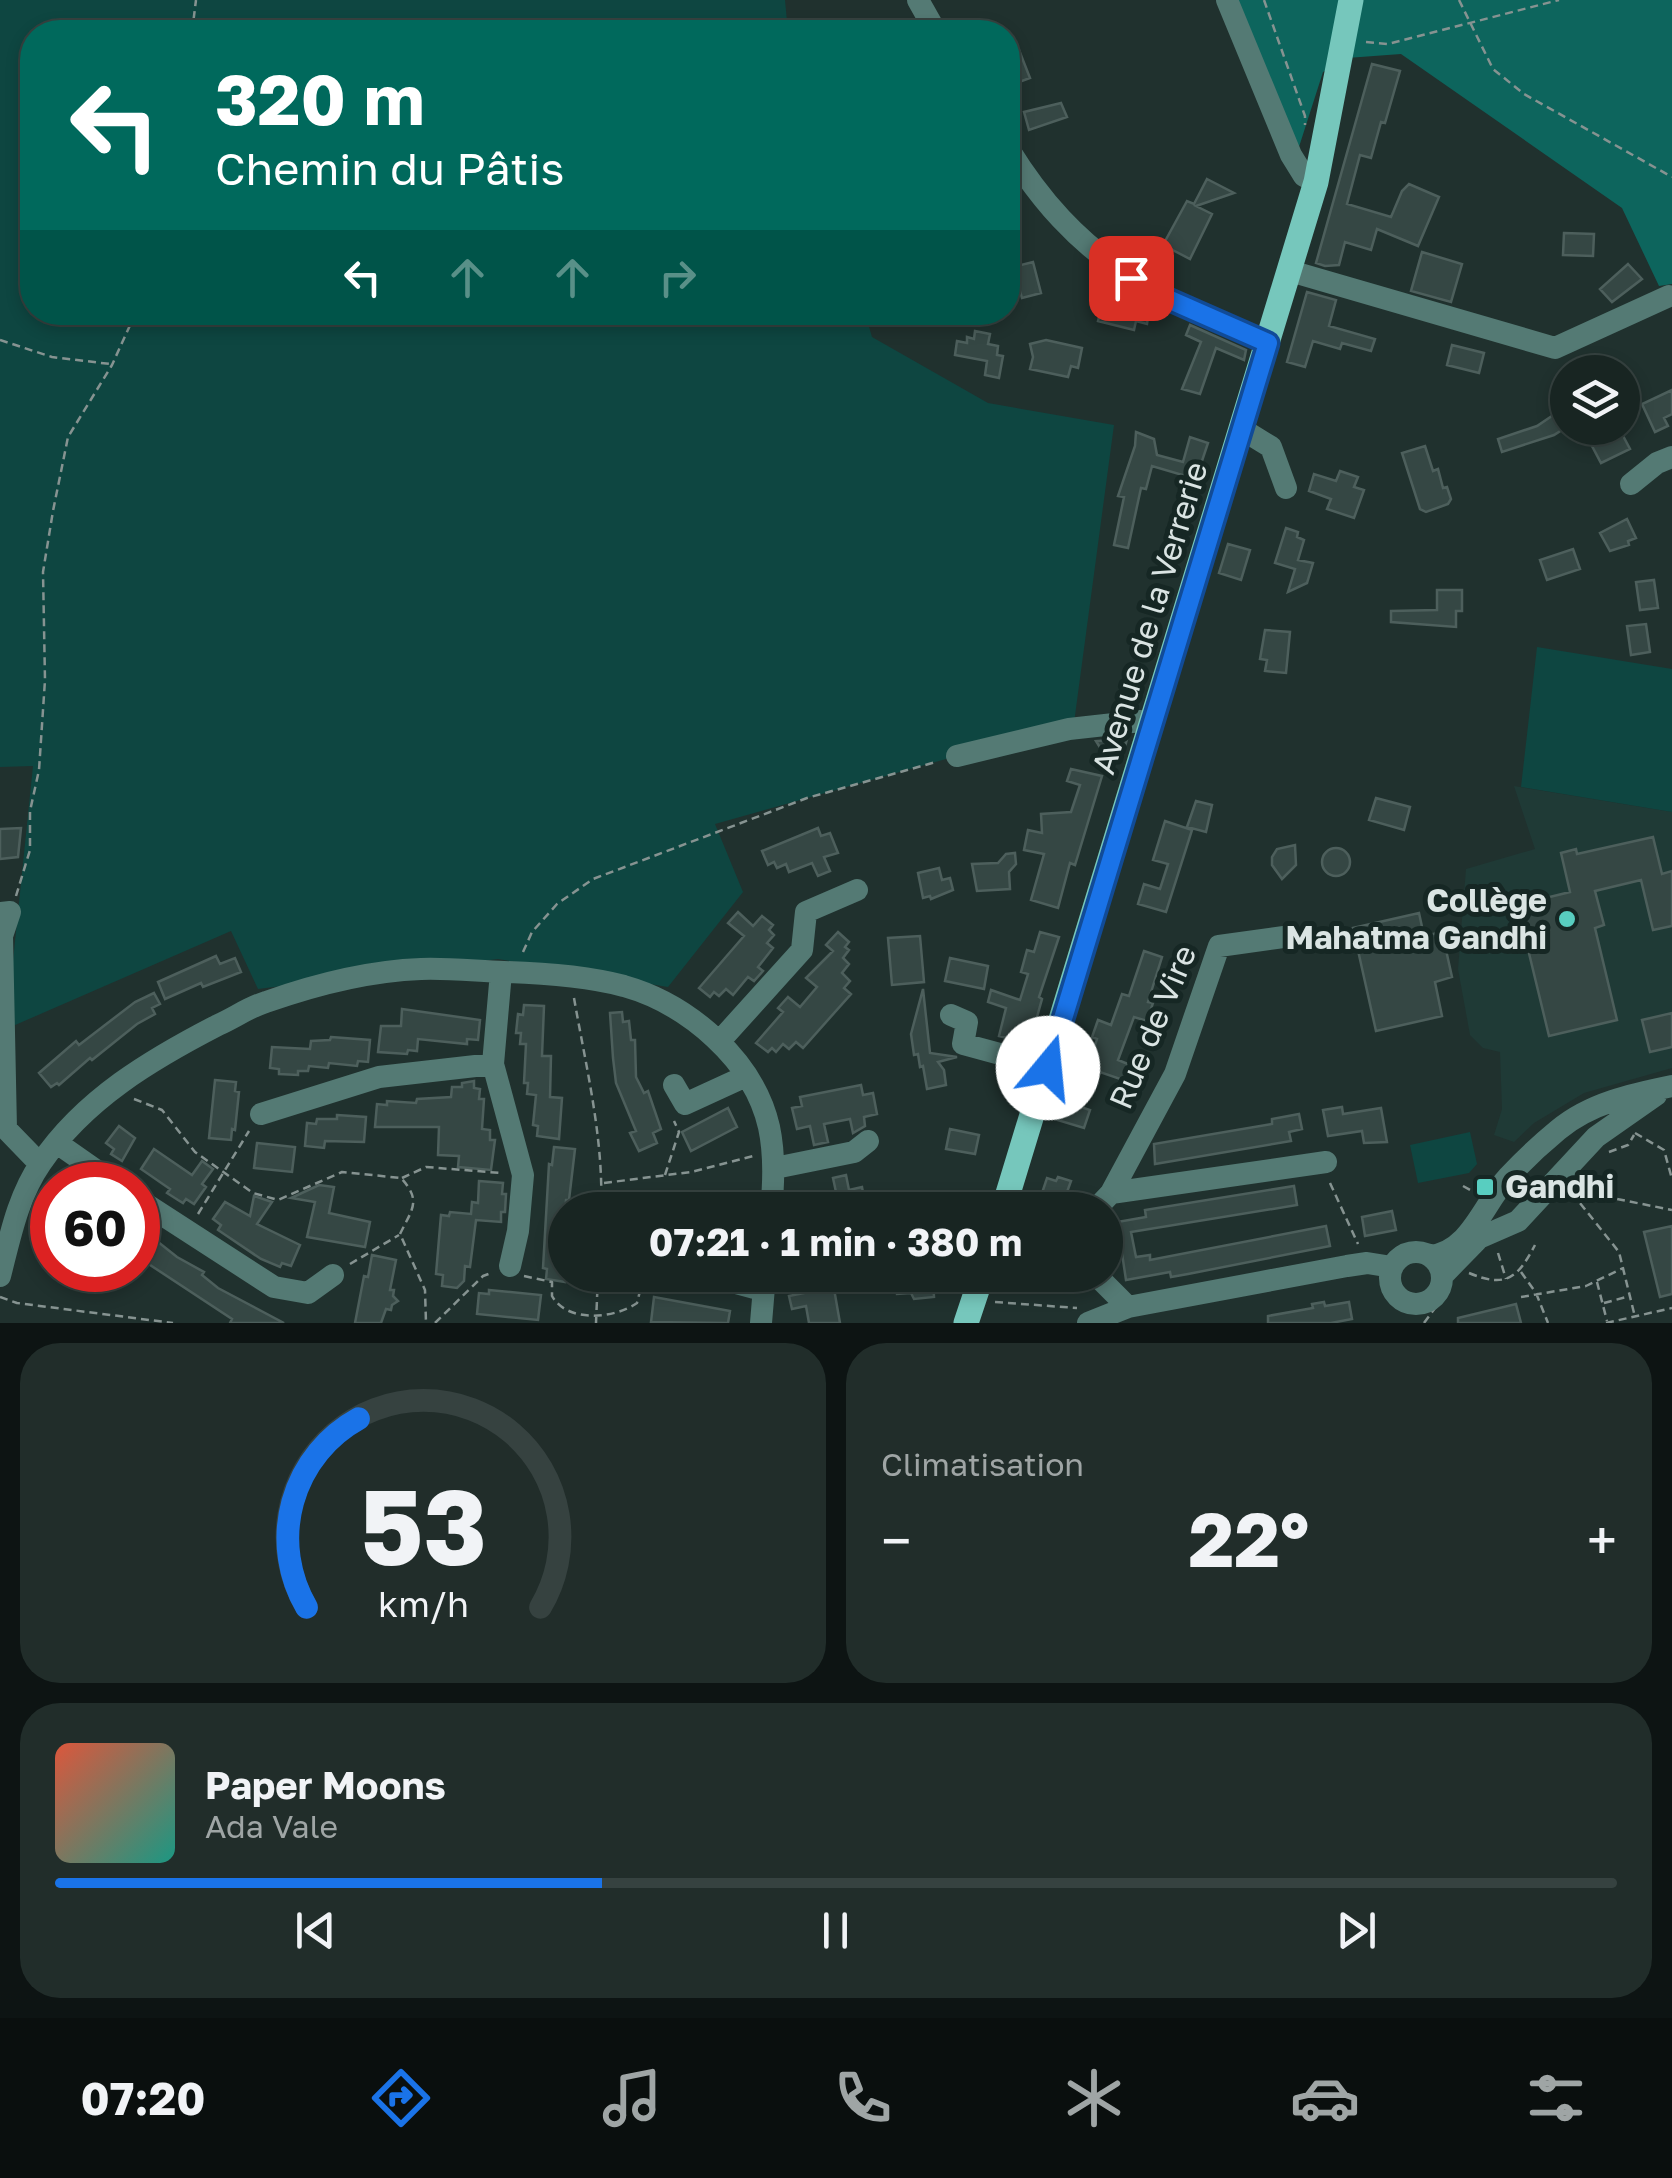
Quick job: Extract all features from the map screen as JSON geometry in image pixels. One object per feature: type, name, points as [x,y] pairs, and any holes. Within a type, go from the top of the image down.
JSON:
[{"type":"main road","name":"Avenue de la Verrerie","points":[[1009,1192],[1316,182],[1351,0]]},
{"type":"main road","points":[[966,1323],[978,1292]]},
{"type":"street","points":[[1228,0],[1291,155],[1304,176],[1316,182]]},
{"type":"street","points":[[1020,168],[1061,222],[1110,264],[1152,292],[1268,343]]},
{"type":"street","points":[[1290,271],[1555,348],[1668,296]]},
{"type":"street","points":[[1240,428],[1270,446],[1286,488]]},
{"type":"street","points":[[1631,484],[1658,462],[1672,457]]},
{"type":"street","points":[[957,756],[1070,729],[1141,721],[1152,724]]},
{"type":"street","points":[[719,1042],[802,950],[806,912],[857,890]]},
{"type":"street","points":[[5,912],[2,936],[6,1129],[38,1162]]},
{"type":"street","name":"Rue de Vire","points":[[1110,1192],[1175,1074],[1219,946],[1290,936]]},
{"type":"street","points":[[42,1162],[114,1086],[174,1048],[263,1002],[367,974],[422,969],[508,972],[570,976],[625,986],[674,1006],[719,1042],[746,1076],[768,1123],[773,1158],[772,1192]]},
{"type":"street","points":[[508,972],[492,1064],[522,1175],[518,1231],[510,1266]]},
{"type":"street","points":[[951,1016],[967,1022],[963,1044],[1048,1068]]},
{"type":"street","points":[[261,1114],[379,1077],[492,1064]]},
{"type":"street","points":[[679,1095],[746,1076]]},
{"type":"street","points":[[1445,1268],[1408,1252],[1392,1267],[1391,1285],[1406,1313],[1432,1297],[1445,1268],[1448,1254],[1472,1230],[1506,1180],[1561,1127],[1602,1118],[1518,1220],[1479,1238],[1445,1268]]},
{"type":"street","points":[[773,1158],[854,1152],[868,1140]]},
{"type":"street","points":[[57,1144],[83,1162]]},
{"type":"street","points":[[1123,1199],[1326,1162]]},
{"type":"street","points":[[0,1276],[15,1217],[30,1185]]},
{"type":"street","points":[[160,1214],[274,1287],[308,1293],[333,1275]]},
{"type":"street","points":[[1108,1315],[1367,1263],[1392,1267]]},
{"type":"street","points":[[760,1323],[764,1292]]},
{"type":"path","points":[[1264,0],[1305,116],[1305,131]]},
{"type":"path","points":[[1459,0],[1493,69],[1524,94],[1672,177]]},
{"type":"path","points":[[1344,40],[1388,44],[1559,0]]},
{"type":"path","points":[[5,912],[30,850],[30,812],[39,770],[45,680],[43,572],[68,437],[112,365],[130,325]]},
{"type":"path","points":[[0,340],[52,357],[112,365]]},
{"type":"path","points":[[508,972],[532,932],[556,904],[592,878],[808,798],[957,756]]},
{"type":"path","points":[[570,976],[595,1116],[602,1192]]},
{"type":"path","points":[[114,1086],[132,1099],[162,1110],[194,1152],[253,1193],[278,1200],[342,1172],[400,1178],[426,1167],[522,1175]]},
{"type":"path","points":[[664,1176],[678,1132],[672,1117],[679,1095]]},
{"type":"path","points":[[186,1231],[261,1114]]},
{"type":"path","points":[[1635,1133],[1664,1150],[1672,1179]]},
{"type":"path","points":[[602,1184],[773,1158]]},
{"type":"path","points":[[1326,1162],[1331,1191],[1367,1263]]},
{"type":"path","points":[[333,1275],[400,1234],[414,1202],[413,1191],[400,1178]]},
{"type":"path","points":[[1568,1188],[1619,1252],[1635,1316]]},
{"type":"path","points":[[1617,1199],[1672,1210]]},
{"type":"path","points":[[400,1234],[425,1290],[426,1323]]},
{"type":"path","points":[[1494,1242],[1506,1279]]},
{"type":"path","points":[[1445,1268],[1506,1279],[1521,1272],[1536,1245]]},
{"type":"path","points":[[435,1323],[483,1276],[510,1266],[529,1280],[552,1282],[552,1296],[564,1309],[596,1320],[615,1316],[637,1303],[640,1292]]},
{"type":"path","points":[[1520,1297],[1586,1286],[1623,1268]]},
{"type":"path","points":[[1521,1272],[1536,1293],[1548,1323]]},
{"type":"path","points":[[1597,1282],[1606,1323],[1672,1308]]},
{"type":"path","points":[[596,1320],[597,1292]]},
{"type":"path","points":[[1602,1304],[1630,1296]]},
{"type":"path","points":[[0,1297],[173,1323]]},
{"type":"path","points":[[979,1312],[1072,1308],[1108,1315]]},
{"type":"shaded area","points":[[0,0],[785,0],[787,20],[20,20],[20,325],[868,325],[872,337],[988,403],[1114,425],[1074,723],[715,824],[743,892],[668,987],[498,959],[258,989],[231,931],[6,1029],[33,766],[0,767]]},
{"type":"shaded area","points":[[1235,0],[1672,0],[1672,284],[1659,286],[1622,208],[1401,54],[1347,58],[1323,72],[1298,150]]},
{"type":"shaded area","points":[[1537,647],[1672,669],[1672,812],[1521,787]]},
{"type":"shaded area","name":"Collège Mahatma Gandhi","points":[[1514,786],[1672,812],[1672,1068],[1584,1093],[1534,1123],[1514,1142],[1494,1135],[1502,1109],[1500,1052],[1483,1048],[1470,1035],[1458,969],[1466,869],[1535,849]]},
{"type":"shaded area","points":[[1470,1132],[1477,1164],[1469,1173],[1418,1183],[1410,1145]]},
{"type":"building","points":[[1020,53],[1030,78],[1020,82]]},
{"type":"building","points":[[1372,64],[1400,71],[1371,158],[1360,155],[1347,204],[1391,217],[1409,184],[1439,197],[1418,246],[1377,229],[1371,250],[1345,242],[1339,265],[1325,266],[1316,263]]},
{"type":"building","points":[[1061,103],[1067,117],[1029,130],[1024,112]]},
{"type":"building","points":[[1207,179],[1234,193],[1196,206],[1212,214],[1190,259],[1163,245],[1187,201],[1194,204]]},
{"type":"building","points":[[1564,233],[1594,234],[1593,256],[1563,255]]},
{"type":"building","points":[[1422,252],[1462,264],[1451,302],[1411,291]]},
{"type":"building","points":[[1033,262],[1041,293],[1022,298],[1020,265]]},
{"type":"building","points":[[1628,264],[1642,279],[1612,302],[1600,289]]},
{"type":"building","points":[[1307,292],[1336,300],[1329,326],[1375,339],[1371,351],[1342,343],[1340,349],[1313,341],[1305,367],[1287,362]]},
{"type":"building","points":[[1116,295],[1150,305],[1147,324],[1136,321],[1134,330],[1098,321],[1101,309],[1112,312]]},
{"type":"building","points":[[1190,325],[1246,350],[1244,360],[1216,348],[1200,394],[1182,389],[1201,342],[1186,335]]},
{"type":"building","points":[[975,331],[990,334],[988,344],[998,346],[997,355],[1003,356],[999,378],[985,375],[987,361],[955,355],[957,341],[967,343],[967,337],[974,339]]},
{"type":"building","points":[[1046,340],[1082,348],[1078,368],[1071,366],[1068,377],[1030,369],[1030,344]]},
{"type":"building","points":[[1452,345],[1484,353],[1479,373],[1447,365]]},
{"type":"building","points":[[1672,390],[1672,414],[1664,418],[1668,426],[1655,432],[1642,404]]},
{"type":"building","points":[[1550,417],[1550,436],[1502,452],[1498,439],[1537,426]]},
{"type":"building","points":[[1136,432],[1154,439],[1157,455],[1183,462],[1190,437],[1208,443],[1196,479],[1152,466],[1146,489],[1141,488],[1128,548],[1114,545],[1124,497],[1118,496]]},
{"type":"building","points":[[1628,445],[1630,449],[1601,463],[1592,446]]},
{"type":"building","points":[[1425,446],[1433,471],[1438,469],[1451,499],[1448,504],[1426,512],[1420,509],[1402,453]]},
{"type":"building","points":[[1340,471],[1358,477],[1354,487],[1364,490],[1354,518],[1327,509],[1331,499],[1309,491],[1314,474],[1336,481]]},
{"type":"building","points":[[1627,519],[1636,538],[1628,541],[1629,545],[1610,551],[1600,533]]},
{"type":"building","points":[[1286,528],[1298,532],[1297,537],[1304,540],[1298,560],[1313,563],[1307,583],[1288,592],[1295,569],[1275,563]]},
{"type":"building","points":[[1228,544],[1250,550],[1241,580],[1219,573]]},
{"type":"building","points":[[1573,549],[1580,569],[1547,580],[1540,560]]},
{"type":"building","points":[[1654,580],[1658,608],[1640,610],[1636,582]]},
{"type":"building","points":[[1437,590],[1462,590],[1462,611],[1456,611],[1456,627],[1391,622],[1391,611],[1437,610]]},
{"type":"building","points":[[1646,624],[1650,652],[1631,655],[1627,626]]},
{"type":"building","points":[[1265,630],[1290,632],[1286,673],[1265,671],[1267,660],[1260,659]]},
{"type":"building","points":[[1127,739],[1124,751],[1117,751],[1113,763],[1097,763],[1101,749],[1096,741]]},
{"type":"building","points":[[1071,769],[1102,776],[1058,908],[1031,900],[1044,854],[1024,850],[1028,830],[1042,833],[1041,814],[1071,812],[1080,785],[1067,781]]},
{"type":"building","points":[[1376,798],[1410,807],[1404,830],[1369,820]]},
{"type":"building","points":[[1196,801],[1212,805],[1206,832],[1187,827]]},
{"type":"building","points":[[1165,821],[1192,830],[1166,912],[1138,904],[1144,884],[1160,889],[1168,864],[1153,860]]},
{"type":"building","points":[[21,828],[18,857],[0,859],[0,829]]},
{"type":"building","points":[[818,828],[821,836],[830,833],[838,853],[824,857],[830,871],[818,876],[812,863],[789,872],[786,864],[777,868],[774,862],[768,865],[762,851]]},
{"type":"building","points":[[1653,837],[1662,874],[1672,871],[1672,926],[1653,930],[1641,880],[1595,891],[1604,925],[1595,928],[1617,1020],[1549,1036],[1527,945],[1518,947],[1509,907],[1570,892],[1561,853],[1576,849],[1577,854]]},
{"type":"building","points":[[1295,845],[1296,865],[1282,879],[1272,865],[1272,857],[1277,849]]},
{"type":"building","points":[[1336,848],[1346,852],[1350,862],[1346,872],[1336,876],[1326,872],[1322,862],[1326,852]]},
{"type":"building","points":[[1015,853],[1016,864],[1009,872],[1010,889],[977,891],[972,864],[998,863],[1006,854]]},
{"type":"building","points":[[939,868],[942,880],[950,878],[953,890],[931,899],[923,898],[918,873]]},
{"type":"building","points":[[738,912],[753,926],[762,916],[773,925],[769,930],[774,935],[767,943],[773,948],[758,967],[763,971],[754,981],[748,977],[733,995],[726,989],[719,996],[714,992],[710,997],[699,988],[744,936],[728,923]]},
{"type":"building","points":[[1419,913],[1424,936],[1442,932],[1452,977],[1435,982],[1442,1016],[1376,1031],[1353,928]]},
{"type":"building","points":[[838,932],[849,942],[843,958],[849,964],[842,973],[850,981],[844,988],[851,994],[803,1048],[796,1042],[789,1049],[783,1044],[776,1052],[772,1048],[768,1052],[756,1043],[783,1012],[778,1008],[788,997],[800,1007],[817,987],[806,978],[833,951],[826,945]]},
{"type":"building","points":[[1040,932],[1059,937],[1039,997],[1042,999],[1037,1017],[1044,1019],[1040,1032],[1020,1026],[1016,1040],[999,1036],[1006,1008],[988,1002],[991,990],[1020,1000],[1028,974],[1021,972],[1027,950],[1034,952]]},
{"type":"building","points":[[920,936],[924,982],[892,985],[888,938]]},
{"type":"building","points":[[1144,951],[1162,957],[1148,1002],[1153,1003],[1147,1021],[1134,1017],[1118,1060],[1128,1064],[1123,1080],[1088,1068],[1097,1039],[1092,1037],[1098,1020],[1111,1025],[1122,994],[1129,996]]},
{"type":"building","points":[[216,956],[220,964],[235,958],[241,972],[203,987],[201,983],[165,999],[158,982]]},
{"type":"building","points":[[950,958],[988,966],[984,989],[945,981]]},
{"type":"building","points":[[923,989],[930,1053],[957,1057],[938,1062],[944,1070],[946,1085],[927,1089],[911,1034]]},
{"type":"building","points":[[154,993],[160,1004],[152,1008],[155,1014],[90,1058],[59,1085],[51,1087],[39,1073],[76,1041],[79,1045],[135,1002]]},
{"type":"building","points":[[524,1005],[544,1006],[542,1056],[551,1056],[550,1097],[562,1098],[559,1139],[537,1136],[538,1126],[533,1125],[536,1095],[527,1094],[526,1044],[520,1044],[521,1033],[516,1033],[518,1014],[523,1015]]},
{"type":"building","points":[[402,1009],[480,1020],[478,1040],[467,1039],[467,1044],[418,1039],[417,1051],[378,1052],[381,1026],[401,1026]]},
{"type":"building","points":[[622,1012],[623,1022],[629,1021],[631,1040],[635,1040],[636,1077],[644,1093],[648,1091],[661,1129],[653,1133],[657,1143],[639,1151],[630,1133],[636,1131],[616,1083],[610,1013]]},
{"type":"building","points":[[1672,1013],[1672,1047],[1650,1052],[1642,1020]]},
{"type":"building","points":[[331,1037],[370,1040],[368,1062],[358,1061],[357,1066],[329,1063],[328,1068],[309,1066],[308,1071],[298,1071],[298,1075],[279,1074],[279,1069],[270,1068],[272,1047],[310,1049],[311,1041]]},
{"type":"building","points":[[215,1080],[236,1082],[235,1091],[239,1092],[231,1140],[209,1138]]},
{"type":"building","points":[[474,1081],[474,1088],[480,1089],[479,1099],[484,1099],[482,1129],[490,1130],[490,1140],[495,1140],[491,1170],[458,1167],[459,1156],[438,1155],[439,1127],[375,1127],[377,1104],[451,1097],[452,1087]]},
{"type":"building","points":[[861,1085],[863,1095],[873,1093],[877,1114],[864,1117],[865,1126],[853,1133],[850,1119],[824,1124],[828,1142],[814,1145],[810,1126],[797,1129],[792,1108],[802,1106],[800,1097]]},
{"type":"building","points":[[1060,1100],[1090,1110],[1084,1128],[1054,1119]]},
{"type":"building","points":[[1342,1107],[1343,1114],[1381,1108],[1387,1142],[1364,1143],[1362,1131],[1328,1136],[1323,1110]]},
{"type":"building","points":[[728,1108],[737,1127],[691,1151],[682,1132]]},
{"type":"building","points":[[1299,1114],[1302,1129],[1289,1132],[1291,1141],[1155,1164],[1154,1144],[1272,1124],[1272,1119]]},
{"type":"building","points":[[337,1115],[366,1117],[364,1142],[325,1141],[324,1148],[305,1146],[307,1123],[337,1119]]},
{"type":"building","points":[[119,1126],[135,1138],[122,1161],[111,1154],[114,1149],[106,1143]]},
{"type":"building","points":[[950,1129],[979,1135],[975,1154],[946,1149]]},
{"type":"building","points":[[257,1143],[295,1147],[292,1172],[254,1168]]},
{"type":"building","points":[[554,1147],[575,1149],[570,1192],[548,1192],[548,1279],[547,1269],[543,1268],[549,1164],[552,1165]]},
{"type":"building","points":[[154,1149],[192,1175],[202,1161],[213,1169],[194,1204],[186,1199],[183,1203],[167,1193],[170,1189],[160,1182],[160,1162],[146,1162]]},
{"type":"building","points":[[846,1175],[849,1190],[862,1187],[863,1192],[836,1192],[833,1178]]},
{"type":"building","points":[[1058,1177],[1071,1181],[1067,1192],[1042,1192],[1047,1178],[1056,1181]]},
{"type":"building","points":[[479,1181],[503,1183],[505,1212],[501,1212],[501,1222],[476,1220],[470,1267],[465,1266],[464,1281],[457,1288],[442,1286],[443,1275],[436,1274],[441,1215],[471,1214],[472,1202],[478,1203]]},
{"type":"building","points":[[319,1185],[334,1187],[329,1213],[370,1222],[365,1247],[307,1237],[315,1202],[291,1198]]},
{"type":"building","points":[[1294,1186],[1297,1205],[1131,1232],[1136,1257],[1150,1255],[1150,1260],[1326,1226],[1330,1246],[1171,1277],[1170,1272],[1126,1280],[1123,1221],[1146,1217],[1145,1210]]},
{"type":"building","points":[[254,1196],[272,1202],[257,1224],[300,1245],[291,1266],[282,1263],[280,1267],[261,1259],[218,1230],[221,1225],[213,1219],[225,1202],[250,1216]]},
{"type":"building","points":[[1392,1211],[1396,1230],[1365,1236],[1362,1217]]},
{"type":"building","points":[[1672,1226],[1672,1294],[1660,1297],[1644,1232]]},
{"type":"building","points":[[160,1243],[204,1272],[202,1275],[218,1288],[284,1323],[230,1323],[232,1319],[160,1272]]},
{"type":"building","points":[[372,1255],[396,1260],[390,1290],[394,1290],[398,1301],[391,1310],[386,1309],[381,1323],[355,1323],[364,1276],[368,1277]]},
{"type":"building","points":[[489,1290],[541,1295],[538,1320],[477,1314],[479,1293],[489,1294]]},
{"type":"building","points":[[835,1292],[840,1323],[809,1323],[806,1306],[792,1309],[789,1296]]},
{"type":"building","points":[[897,1292],[934,1292],[934,1297],[914,1299],[911,1293]]},
{"type":"building","points":[[654,1297],[730,1311],[728,1323],[651,1322]]},
{"type":"building","points":[[1324,1302],[1325,1306],[1349,1302],[1352,1319],[1268,1323],[1268,1316],[1313,1308],[1312,1304]]},
{"type":"building","points":[[1516,1304],[1521,1323],[1458,1323],[1458,1318]]},
{"type":"place","name":"Collège Mahatma Gandhi","points":[[1567,919]]},
{"type":"place","name":"Gandhi","points":[[1485,1187]]},
{"type":"route","points":[[1048,1068],[1268,343],[1152,292],[1131,278]]}]
